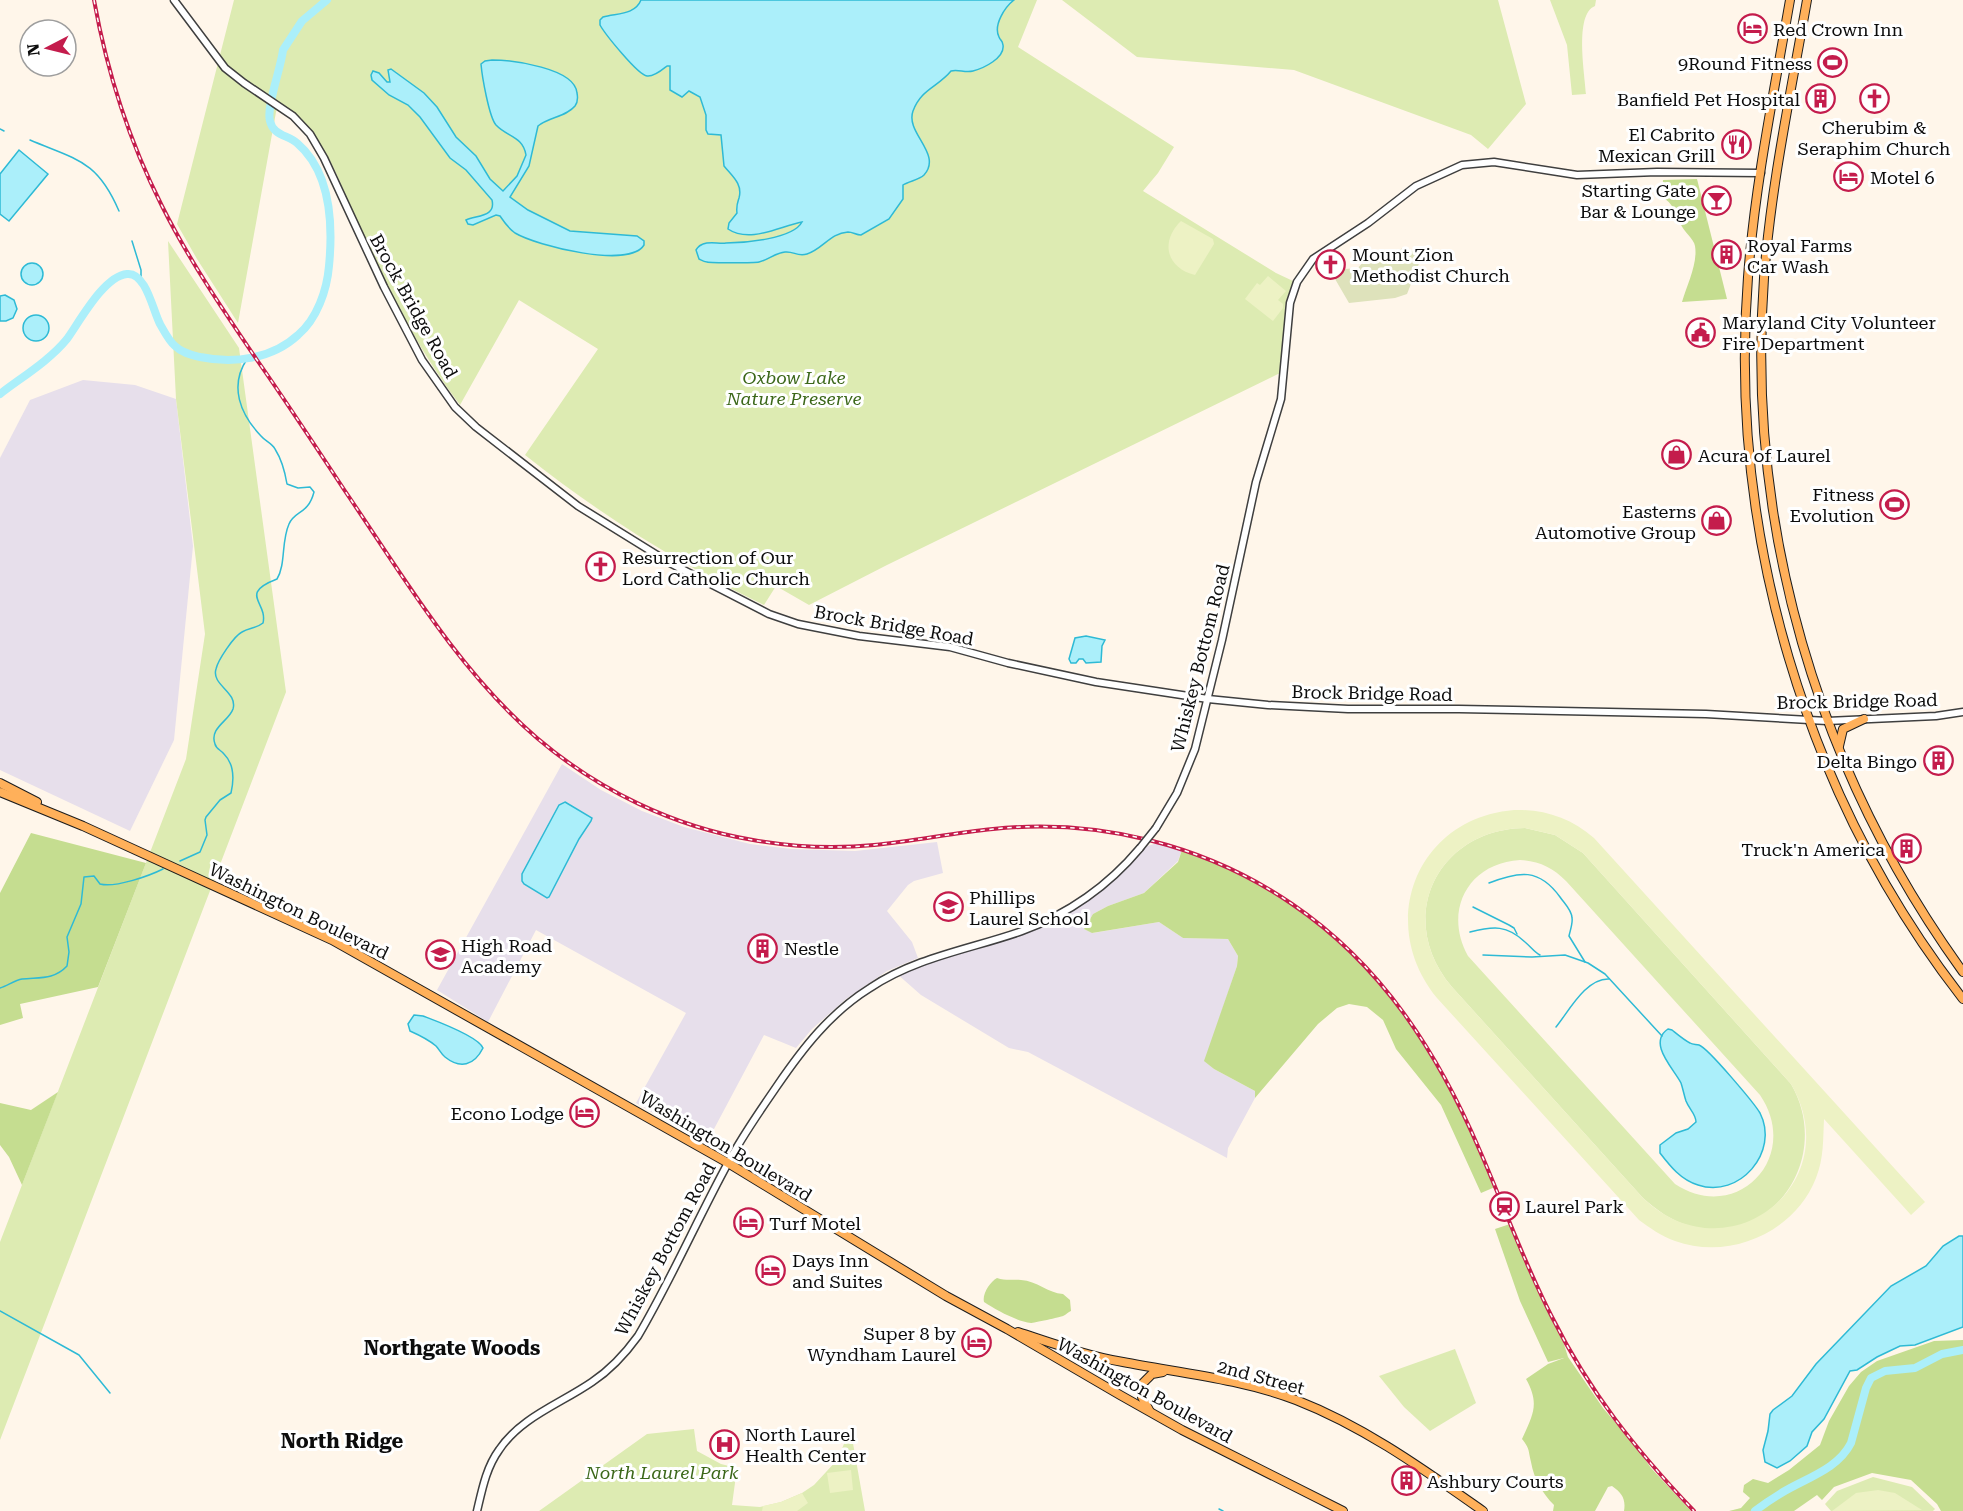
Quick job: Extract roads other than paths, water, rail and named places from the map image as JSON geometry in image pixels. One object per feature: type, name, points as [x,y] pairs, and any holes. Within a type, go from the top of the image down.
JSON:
[{"type":"main road","points":[[1790,0],[1751,239],[1746,319],[1745,394],[1751,474],[1770,589],[1809,720],[1844,804],[1868,852],[1912,927],[1963,999]]},
{"type":"main road","points":[[1807,0],[1768,240],[1762,318],[1762,389],[1768,472],[1780,554],[1796,622],[1827,721],[1856,792],[1906,886],[1963,972]]},
{"type":"main road","points":[[1840,754],[1839,739],[1843,729],[1864,719]]},
{"type":"main road","name":"Washington Boulevard","points":[[0,783],[83,826]]},
{"type":"main road","name":"Washington Boulevard","points":[[0,792],[83,826],[332,940],[728,1163],[946,1296],[1008,1329],[1152,1413],[1343,1511]]},
{"type":"main road","name":"2nd Street","points":[[1008,1329],[1097,1357],[1247,1386],[1288,1397],[1321,1410],[1373,1436],[1484,1511]]},
{"type":"main road","points":[[1152,1413],[1142,1398],[1143,1383],[1152,1374],[1171,1371]]},
{"type":"street","name":"Brock Bridge Road","points":[[174,0],[225,68],[301,124],[316,143],[384,287],[422,360],[445,394],[476,427],[586,512],[670,562],[769,614],[790,622],[859,636],[950,647],[1096,682],[1208,699],[1307,708],[1698,714],[1827,721],[1926,717],[1963,712]]},
{"type":"street","name":"Whiskey Bottom Road","points":[[477,1511],[487,1472],[507,1439],[529,1420],[597,1378],[622,1357],[638,1336],[728,1163],[802,1049],[825,1024],[855,998],[914,964],[1022,931],[1083,900],[1109,880],[1156,828],[1186,772],[1208,699],[1256,482],[1281,399],[1290,303],[1297,282],[1313,259],[1368,223],[1416,186],[1462,165],[1494,162],[1577,175],[1657,172],[1761,173]]},
{"type":"water","points":[[641,0],[1014,0],[1007,7],[999,22],[998,32],[1003,45],[1001,54],[988,65],[973,71],[951,71],[925,93],[916,104],[912,119],[927,151],[929,167],[922,177],[903,185],[903,199],[889,219],[861,235],[848,232],[836,235],[818,249],[807,254],[785,252],[759,262],[733,263],[704,261],[699,259],[696,250],[706,243],[744,242],[779,236],[797,228],[802,222],[765,233],[746,235],[728,229],[729,223],[737,213],[739,188],[736,180],[724,166],[721,135],[708,134],[706,130],[706,115],[700,97],[689,91],[682,97],[670,90],[670,66],[652,75],[643,74],[622,54],[600,25],[603,17],[630,11]]},
{"type":"water","points":[[492,60],[541,67],[566,77],[574,84],[578,100],[571,110],[538,126],[529,166],[510,197],[528,210],[570,231],[637,236],[644,241],[644,245],[635,252],[621,255],[582,253],[526,238],[515,233],[500,216],[496,215],[473,225],[468,224],[466,220],[491,210],[492,200],[466,170],[450,158],[420,117],[408,105],[389,95],[372,80],[371,75],[373,71],[379,73],[387,82],[390,82],[388,70],[391,69],[424,93],[437,107],[456,137],[476,156],[490,179],[503,191],[517,176],[526,155],[522,144],[500,129],[493,121],[481,64]]},
{"type":"water","points":[[19,150],[48,174],[9,221],[0,214],[0,174]]},
{"type":"water","points":[[32,263],[40,266],[43,274],[40,282],[32,285],[24,282],[21,274],[24,266]]},
{"type":"water","points":[[5,295],[14,300],[17,309],[13,318],[0,321],[0,296]]},
{"type":"water","points":[[36,315],[45,319],[49,328],[45,337],[36,341],[27,337],[23,328],[27,319]]},
{"type":"water","points":[[1086,636],[1105,640],[1102,646],[1101,662],[1086,663],[1083,659],[1079,659],[1076,663],[1071,663],[1069,659],[1075,638]]},
{"type":"water","points":[[565,802],[592,818],[547,898],[524,884],[522,874],[559,805]]},
{"type":"water","points":[[414,1015],[423,1016],[456,1029],[480,1043],[483,1048],[471,1062],[461,1064],[451,1061],[433,1044],[410,1031],[408,1024]]},
{"type":"water","points":[[1668,1029],[1691,1044],[1704,1048],[1731,1076],[1760,1113],[1765,1128],[1765,1143],[1760,1157],[1741,1179],[1728,1185],[1713,1188],[1692,1183],[1676,1172],[1660,1153],[1660,1145],[1696,1122],[1681,1083],[1661,1049],[1662,1035]]},
{"type":"water","points":[[1963,1236],[1963,1327],[1915,1345],[1900,1346],[1857,1370],[1850,1371],[1824,1419],[1812,1432],[1807,1446],[1790,1461],[1777,1468],[1765,1462],[1763,1450],[1770,1414],[1773,1410],[1792,1396],[1816,1364],[1891,1286],[1926,1266],[1943,1246]]},
{"type":"waterway","points":[[0,394],[52,354],[67,339],[101,291],[110,282],[127,274],[134,275],[144,286],[160,324],[175,346],[200,357],[226,360],[252,358],[265,354],[288,343],[311,321],[320,304],[328,275],[330,217],[327,200],[317,169],[308,155],[297,143],[274,129],[269,115],[283,50],[302,21],[327,0]]},
{"type":"waterway","points":[[0,129],[4,131]]},
{"type":"waterway","points":[[30,140],[73,158],[94,171],[111,194],[119,211]]},
{"type":"waterway","points":[[132,241],[141,270],[141,280]]},
{"type":"waterway","points":[[180,861],[200,852],[207,835],[206,817],[220,800],[231,793],[232,788],[230,762],[216,747],[214,738],[217,729],[231,713],[234,703],[217,680],[217,665],[239,634],[263,623],[262,609],[257,594],[265,584],[277,579],[282,567],[289,524],[305,509],[314,492],[310,487],[298,488],[287,484],[280,457],[247,418],[239,399],[238,389],[239,379],[247,359]]},
{"type":"waterway","points":[[0,988],[19,980],[52,976],[67,966],[69,952],[67,937],[81,904],[84,877],[94,876],[100,884],[106,885],[141,878],[163,869]]},
{"type":"waterway","points":[[1489,883],[1519,875],[1528,875],[1544,881],[1571,912],[1572,922],[1569,936],[1585,962]]},
{"type":"waterway","points":[[1473,907],[1514,928],[1517,934]]},
{"type":"waterway","points":[[1470,932],[1500,928],[1518,936],[1540,955]]},
{"type":"waterway","points":[[1483,955],[1532,957],[1565,955],[1588,963],[1605,974],[1662,1036]]},
{"type":"waterway","points":[[1556,1027],[1586,990],[1601,980],[1609,979]]},
{"type":"waterway","points":[[0,1311],[79,1355],[110,1393]]},
{"type":"waterway","points":[[1755,1511],[1783,1492],[1821,1472],[1845,1452],[1851,1443],[1866,1388],[1871,1378],[1885,1371],[1915,1368],[1942,1354],[1963,1350]]},
{"type":"waterway","points":[[1219,1509],[1223,1511]]},
{"type":"railway","points":[[94,0],[105,53],[129,131],[150,181],[183,246],[410,589],[457,652],[508,711],[561,757],[611,790],[666,816],[724,834],[783,844],[828,847],[874,845],[993,829],[1072,828],[1111,832],[1187,851],[1259,883],[1292,904],[1324,928],[1380,983],[1426,1046],[1464,1115],[1532,1276],[1567,1345],[1598,1396],[1616,1420],[1653,1466],[1694,1511]]},
{"type":"place","name":"Red Crown Inn","points":[[1752,29]]},
{"type":"place","name":"9Round Fitness","points":[[1833,63]]},
{"type":"place","name":"Cherubim & Seraphim Church","points":[[1874,98]]},
{"type":"place","name":"Banfield Pet Hospital","points":[[1821,99]]},
{"type":"place","name":"El Cabrito Mexican Grill","points":[[1736,144]]},
{"type":"place","name":"Motel 6","points":[[1849,177]]},
{"type":"place","name":"Starting Gate Bar & Lounge","points":[[1717,200]]},
{"type":"place","name":"Royal Farms Car Wash","points":[[1726,255]]},
{"type":"place","name":"Mount Zion Methodist Church","points":[[1331,264]]},
{"type":"place","name":"Maryland City Volunteer Fire Department","points":[[1701,332]]},
{"type":"place","name":"Acura of Laurel","points":[[1677,455]]},
{"type":"place","name":"Fitness Evolution","points":[[1895,504]]},
{"type":"place","name":"Easterns Automotive Group","points":[[1717,521]]},
{"type":"place","name":"Resurrection of Our Lord Catholic Church","points":[[601,567]]},
{"type":"place","name":"Delta Bingo","points":[[1938,761]]},
{"type":"place","name":"Truck'n America","points":[[1906,849]]},
{"type":"place","name":"Phillips Laurel School","points":[[948,907]]},
{"type":"place","name":"Nestle","points":[[763,948]]},
{"type":"place","name":"High Road Academy","points":[[440,955]]},
{"type":"place","name":"Econo Lodge","points":[[585,1113]]},
{"type":"place","name":"Laurel Park","points":[[1504,1206]]},
{"type":"place","name":"Turf Motel","points":[[748,1223]]},
{"type":"place","name":"Days Inn and Suites","points":[[771,1270]]},
{"type":"place","name":"Super 8 by Wyndham Laurel","points":[[977,1343]]},
{"type":"place","name":"North Laurel Health Center","points":[[724,1444]]},
{"type":"place","name":"Ashbury Courts","points":[[1406,1481]]},
{"type":"district","name":"Northgate Woods","points":[[452,1348]]},
{"type":"district","name":"North Ridge","points":[[342,1441]]},
{"type":"park label","name":"Oxbow Lake Nature Preserve","points":[[794,388]]},
{"type":"park label","name":"North Laurel Park","points":[[662,1472]]}]
